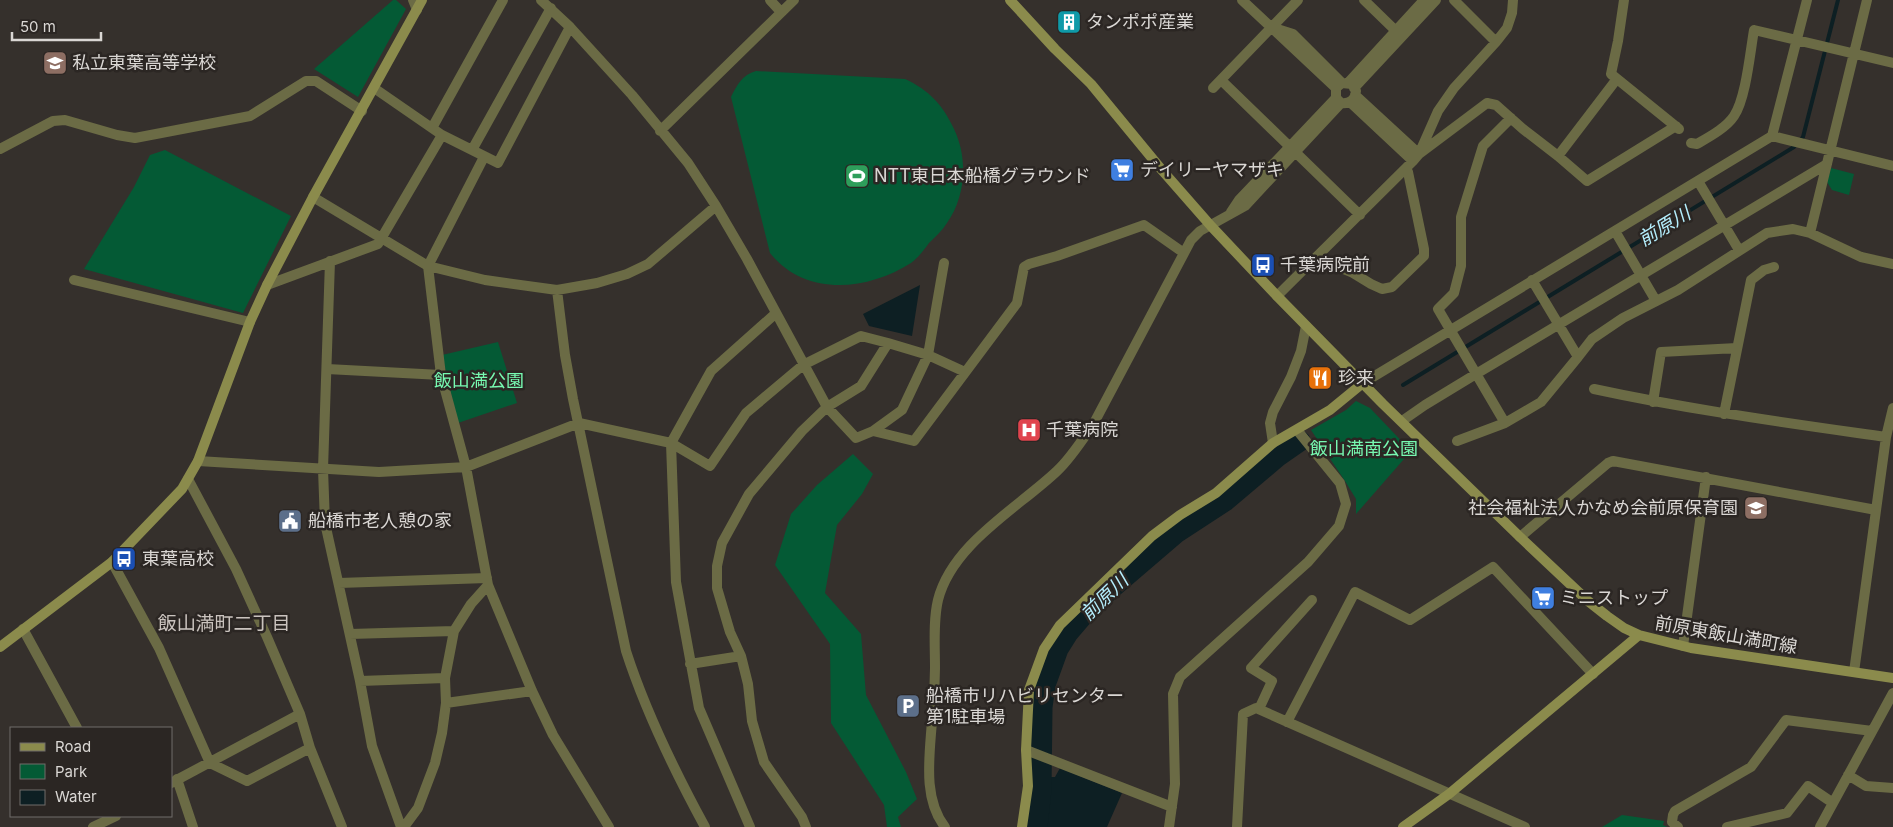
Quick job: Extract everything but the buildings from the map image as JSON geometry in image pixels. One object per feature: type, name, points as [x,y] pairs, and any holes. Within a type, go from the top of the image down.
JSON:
[{"type":"street","points":[[0,647],[112,562],[175,498],[188,480],[198,461],[250,322],[267,285],[362,111],[415,5],[422,0]]},
{"type":"street","points":[[432,128],[503,0]]},
{"type":"street","points":[[541,0],[570,27],[632,95],[688,162],[716,206],[827,407],[856,438],[873,431],[902,410],[928,355],[944,263]]},
{"type":"street","points":[[770,0],[781,12]]},
{"type":"street","points":[[660,130],[794,0]]},
{"type":"street","name":"前原東飯山満町線","points":[[1010,0],[1055,49],[1091,84],[1211,226],[1277,296],[1520,537],[1588,601],[1624,628],[1639,635],[1683,646],[1893,678]]},
{"type":"street","points":[[1242,0],[1345,92],[1412,161]]},
{"type":"street","points":[[1213,88],[1298,0]]},
{"type":"street","points":[[1364,0],[1399,34]]},
{"type":"street","points":[[1399,34],[1424,0]]},
{"type":"street","points":[[945,827],[935,810],[930,784],[935,676],[935,623],[941,590],[963,552],[1058,470],[1079,445],[1094,423],[1192,240],[1200,231],[1245,206],[1293,149],[1345,92],[1399,34],[1436,0]]},
{"type":"street","points":[[1454,0],[1496,42]]},
{"type":"street","points":[[1317,258],[1382,289],[1392,287],[1424,256],[1408,172],[1438,111],[1454,88],[1507,28],[1512,13],[1513,0]]},
{"type":"street","points":[[1277,296],[1412,161],[1487,103],[1496,105],[1587,181],[1677,127],[1616,80],[1611,74],[1624,0]]},
{"type":"street","points":[[1022,827],[1028,786],[1026,750],[1030,690],[1044,649],[1060,625],[1152,536],[1216,492],[1272,443],[1298,430],[1330,410],[1363,383],[1772,136],[1807,0]]},
{"type":"street","points":[[1810,233],[1867,0]]},
{"type":"street","points":[[472,150],[550,8]]},
{"type":"street","points":[[374,88],[442,135],[498,163],[570,27]]},
{"type":"street","points":[[1691,143],[1697,144],[1710,137],[1733,118],[1741,100],[1754,30],[1893,64]]},
{"type":"street","points":[[1221,80],[1360,215]]},
{"type":"street","points":[[1558,156],[1616,80]]},
{"type":"street","points":[[0,149],[53,121],[64,120],[117,135],[136,138],[250,116],[306,81],[316,81],[362,111]]},
{"type":"street","points":[[1505,423],[1438,309],[1454,293],[1462,266],[1461,217],[1483,146],[1510,118]]},
{"type":"street","points":[[267,285],[378,244],[442,135]]},
{"type":"street","points":[[1772,136],[1893,165]]},
{"type":"street","points":[[484,157],[428,266],[441,375],[466,467],[488,582],[532,691],[553,735],[609,827]]},
{"type":"street","points":[[1402,421],[1476,374],[1827,164]]},
{"type":"street","points":[[1698,181],[1739,250]]},
{"type":"street","points":[[314,196],[428,266],[485,280],[558,290],[620,276],[648,264],[716,206]]},
{"type":"street","points":[[873,431],[914,441],[1017,303],[1024,267],[1029,264],[1144,225],[1184,253]]},
{"type":"street","points":[[1457,441],[1505,423],[1541,402],[1592,339],[1623,318],[1678,290],[1767,233],[1793,229],[1810,233],[1861,257],[1893,264]]},
{"type":"street","points":[[1615,231],[1656,301]]},
{"type":"street","points":[[330,262],[323,469],[325,523],[360,681],[372,746],[402,827],[418,808],[430,779],[442,733],[446,703],[445,678],[454,631],[488,582]]},
{"type":"street","points":[[1724,414],[1751,280],[1764,270],[1774,267]]},
{"type":"street","points":[[74,280],[250,322]]},
{"type":"street","points":[[1532,280],[1578,357]]},
{"type":"street","points":[[558,290],[565,355],[626,651],[636,682],[672,766],[706,827]]},
{"type":"street","points":[[750,827],[699,708],[690,664],[676,582],[672,443],[711,371],[775,314]]},
{"type":"street","points":[[1272,443],[1270,423],[1273,412],[1291,377],[1301,351],[1306,326]]},
{"type":"street","points":[[198,461],[379,472],[466,467],[579,423],[672,443],[710,466],[746,413],[803,364],[861,336],[928,355],[966,372]]},
{"type":"street","points":[[806,827],[802,818],[764,762],[752,721],[748,684],[741,656],[730,632],[717,588],[717,566],[722,543],[750,494],[765,474],[802,431],[827,407],[861,386],[888,343]]},
{"type":"street","points":[[1654,402],[1661,352],[1737,348]]},
{"type":"street","points":[[327,369],[441,375]]},
{"type":"street","points":[[1594,389],[1724,414],[1886,437]]},
{"type":"street","points":[[1854,672],[1886,437],[1893,408]]},
{"type":"street","points":[[1169,827],[1175,784],[1173,694],[1180,677],[1308,562],[1339,526],[1346,504],[1340,483],[1298,430]]},
{"type":"street","points":[[1520,537],[1608,463],[1613,462],[1876,510]]},
{"type":"street","points":[[1683,646],[1706,478]]},
{"type":"street","points":[[188,480],[236,569],[268,637],[300,714],[310,748],[342,827]]},
{"type":"street","points":[[112,562],[159,648],[210,763],[247,781],[310,748]]},
{"type":"street","points":[[1287,722],[1355,592],[1410,620],[1493,568],[1593,674]]},
{"type":"street","points":[[339,583],[488,582]]},
{"type":"street","points":[[1259,709],[1272,682],[1252,668],[1312,600]]},
{"type":"street","points":[[23,629],[76,727]]},
{"type":"street","points":[[350,634],[454,631]]},
{"type":"street","points":[[1403,827],[1449,794],[1639,635]]},
{"type":"street","points":[[690,664],[741,656]]},
{"type":"street","points":[[360,681],[445,678]]},
{"type":"street","points":[[446,703],[532,691]]},
{"type":"street","points":[[1820,827],[1893,693]]},
{"type":"street","points":[[1237,827],[1243,714],[1256,708],[1525,827]]},
{"type":"street","points":[[193,827],[174,781],[300,714]]},
{"type":"street","points":[[1678,827],[1671,819],[1675,812],[1751,767],[1786,720],[1872,731]]},
{"type":"street","points":[[1026,750],[1172,807]]},
{"type":"street","points":[[1848,775],[1866,786],[1893,788]]},
{"type":"street","points":[[1727,827],[1787,812],[1808,786],[1833,803]]},
{"type":"street","points":[[93,827],[114,817]]},
{"type":"green space","points":[[393,0],[396,0],[406,9],[358,97],[314,69]]},
{"type":"green space","name":"NTT東日本船橋グラウンド","points":[[756,71],[905,79],[928,93],[940,106],[950,120],[958,140],[963,164],[961,189],[958,201],[947,223],[914,261],[894,272],[875,279],[856,284],[837,285],[818,283],[801,277],[784,267],[770,253],[731,97],[744,78]]},
{"type":"green space","points":[[165,150],[291,216],[243,313],[84,269],[134,187],[150,155]]},
{"type":"green space","points":[[1831,168],[1854,174],[1849,195],[1832,190],[1827,182]]},
{"type":"green space","name":"飯山満公園","points":[[498,342],[517,403],[458,423],[442,355]]},
{"type":"green space","name":"飯山満南公園","points":[[1356,401],[1370,408],[1411,451],[1356,514],[1356,499],[1311,430],[1346,410]]},
{"type":"green space","points":[[853,454],[873,474],[862,494],[837,525],[825,593],[861,634],[866,695],[906,772],[917,799],[898,817],[901,827],[887,827],[884,805],[831,723],[830,644],[775,565],[791,514],[817,485]]},
{"type":"green space","points":[[1622,815],[1664,821],[1663,825],[1667,827],[1602,827]]},
{"type":"water","points":[[920,285],[912,336],[869,326],[863,314]]},
{"type":"water","points":[[1060,768],[1122,793],[1107,827],[1045,827],[1043,818],[1046,777],[1055,777]]},
{"type":"waterway","name":"前原川","points":[[1403,385],[1794,147],[1803,137],[1838,0]]},
{"type":"waterway","name":"前原川","points":[[1037,827],[1041,790],[1042,707],[1045,685],[1058,649],[1068,633],[1106,593],[1176,533],[1225,501],[1277,457],[1300,441]]},
{"type":"place","name":"タンポポ産業","points":[[1069,22]]},
{"type":"place","name":"私立東葉高等学校","points":[[55,63]]},
{"type":"place","name":"デイリーヤマザキ","points":[[1122,170]]},
{"type":"place","name":"NTT東日本船橋グラウンド","points":[[857,176]]},
{"type":"place","name":"千葉病院前","points":[[1263,265]]},
{"type":"place","name":"珍来","points":[[1320,378]]},
{"type":"place","name":"千葉病院","points":[[1029,430]]},
{"type":"place","name":"社会福祉法人かなめ会前原保育園","points":[[1756,508]]},
{"type":"place","name":"船橋市老人憩の家","points":[[290,521]]},
{"type":"place","name":"東葉高校","points":[[124,559]]},
{"type":"place","name":"ミニストップ","points":[[1543,598]]},
{"type":"place","name":"船橋市リハビリセンター 第1駐車場","points":[[908,706]]},
{"type":"district","name":"飯山満町二丁目","points":[[224,623]]}]
